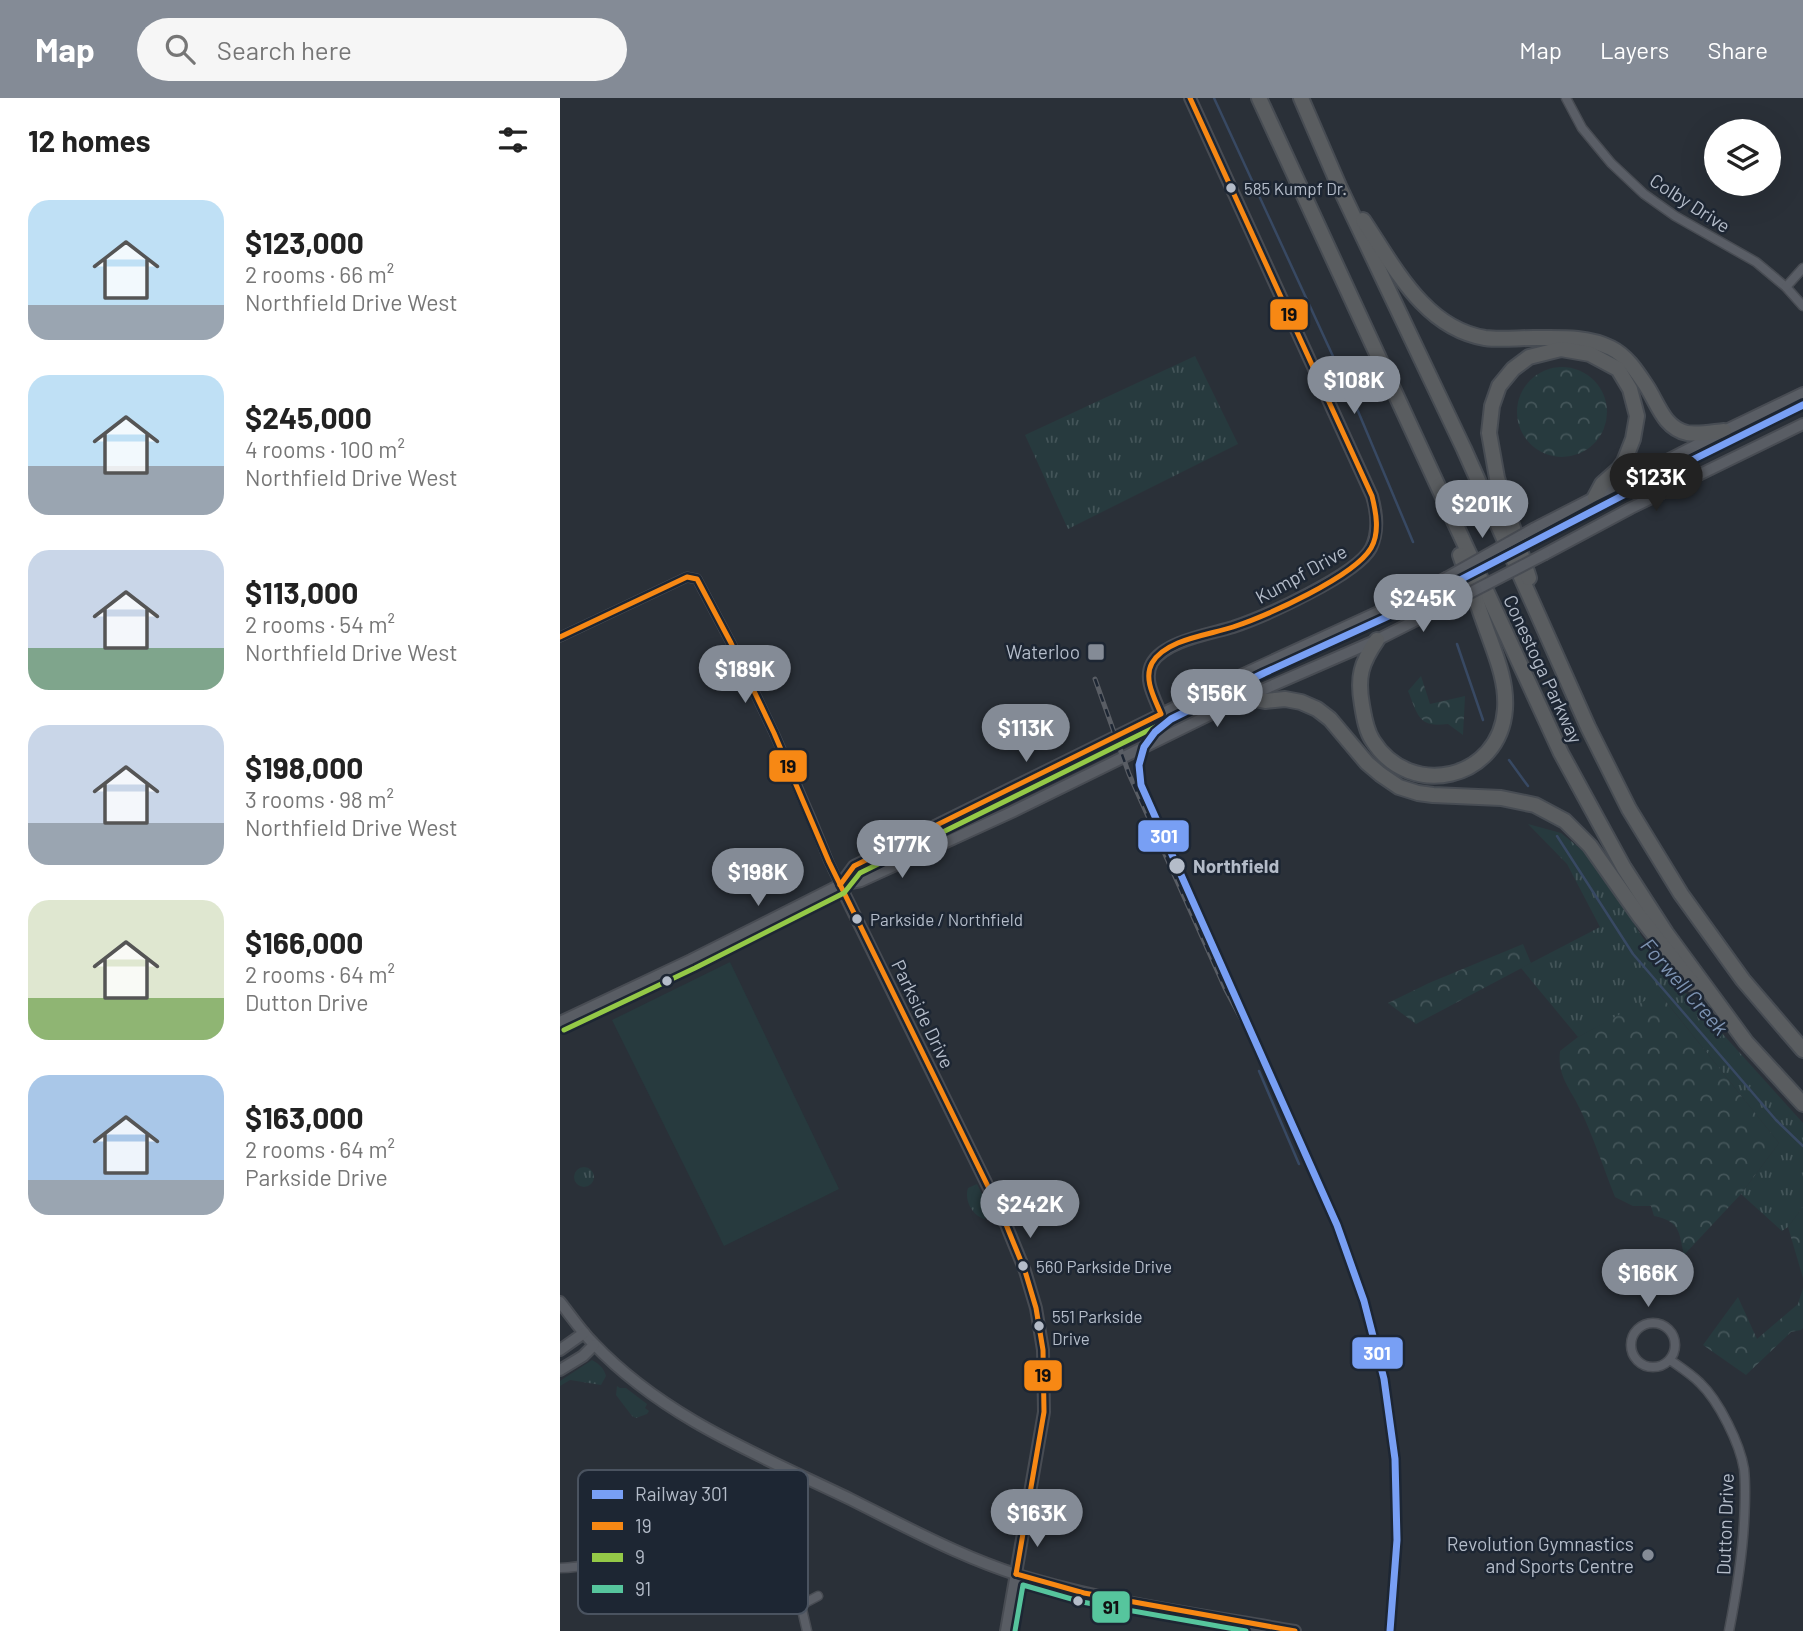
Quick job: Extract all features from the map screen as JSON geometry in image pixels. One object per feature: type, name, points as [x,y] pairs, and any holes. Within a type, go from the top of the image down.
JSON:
[{"type":"highway","name":"Conestoga Parkway","points":[[1259,98],[1561,753],[1624,868],[1665,933],[1745,1042],[1803,1104]]},
{"type":"highway","name":"Conestoga Parkway","points":[[1301,98],[1339,186],[1464,449],[1588,727],[1629,809],[1681,894],[1744,980],[1803,1050]]},
{"type":"highway","points":[[1339,186],[1411,290],[1430,312],[1455,328],[1485,338],[1567,338],[1600,343],[1615,350],[1631,364],[1662,415],[1672,426],[1687,433],[1724,431]]},
{"type":"highway","points":[[1554,652],[1497,478],[1489,433],[1492,406],[1499,386],[1513,369],[1529,358],[1561,349],[1590,354],[1618,369],[1630,389],[1637,416],[1633,439],[1619,469],[1602,484],[1595,497]]},
{"type":"highway","points":[[1377,640],[1362,666],[1360,693],[1364,719],[1372,740],[1388,760],[1405,769],[1430,776],[1444,776],[1483,759],[1498,737],[1505,709],[1504,687],[1432,474]]},
{"type":"highway","points":[[1247,697],[1265,701],[1285,699],[1317,709],[1330,719],[1367,763],[1380,775],[1399,786],[1418,793],[1501,798],[1535,805],[1565,821],[1590,846],[1688,980],[1720,1009]]},
{"type":"main road","name":"Kumpf Drive","points":[[1161,714],[1150,687],[1149,675],[1152,664],[1162,651],[1198,636],[1258,619],[1335,579],[1361,562],[1371,548],[1376,531],[1376,510],[1372,496],[1190,98]]},
{"type":"main road","points":[[840,884],[854,866],[1226,682],[1400,602],[1595,497],[1803,393]]},
{"type":"main road","points":[[560,1022],[691,960],[840,884],[861,881],[1101,770],[1247,697],[1377,640],[1655,496],[1803,424]]},
{"type":"main road","points":[[1090,750],[1101,770]]},
{"type":"main road","points":[[975,807],[983,816],[995,820]]},
{"type":"main road","name":"Parkside Drive","points":[[840,884],[1003,1217],[1025,1271],[1036,1308],[1042,1350],[1044,1412],[1006,1631]]},
{"type":"main road","points":[[560,1302],[594,1345],[653,1396],[717,1436],[788,1470]]},
{"type":"main road","points":[[560,1350],[584,1333]]},
{"type":"main road","points":[[560,1370],[583,1356],[594,1345]]},
{"type":"main road","points":[[808,1480],[965,1555],[1016,1574],[1084,1593],[1295,1631]]},
{"type":"street","name":"Colby Drive","points":[[1566,98],[1582,128],[1611,163],[1644,194],[1675,216],[1756,262],[1786,287],[1803,306]]},
{"type":"street","points":[[1786,287],[1803,268]]},
{"type":"street","name":"Parkside Drive","points":[[560,637],[687,576],[697,579],[706,592],[774,733],[840,884]]},
{"type":"street","points":[[1654,1323],[1669,1329],[1675,1344],[1670,1360],[1656,1367],[1641,1364],[1632,1350],[1634,1333],[1643,1326],[1654,1323]]},
{"type":"street","name":"Dutton Drive","points":[[1670,1360],[1701,1383],[1726,1420],[1742,1458],[1745,1494],[1743,1543],[1729,1631]]},
{"type":"street","points":[[560,1568],[578,1566]]},
{"type":"street","points":[[808,1601],[818,1596]]},
{"type":"green space","points":[[1195,356],[1238,444],[1068,529],[1025,435]]},
{"type":"green space","points":[[1562,367],[1579,371],[1594,380],[1603,395],[1607,412],[1603,429],[1594,444],[1579,453],[1562,457],[1545,453],[1530,444],[1521,429],[1517,412],[1521,395],[1530,380],[1545,371]]},
{"type":"green space","points":[[1421,676],[1430,704],[1465,696],[1463,735],[1448,724],[1430,724],[1420,718],[1408,691]]},
{"type":"green space","points":[[1528,824],[1561,833],[1587,854],[1643,938],[1684,991],[1803,1123],[1803,1207],[1782,1231],[1741,1194],[1779,1143],[1660,994],[1578,1037],[1521,968],[1600,927],[1567,864]]},
{"type":"green space","points":[[1523,944],[1531,963],[1416,1024],[1388,1003],[1429,983]]},
{"type":"green space","points":[[730,962],[839,1189],[724,1246],[612,1020]]},
{"type":"green space","points":[[1659,993],[1779,1143],[1741,1194],[1684,1255],[1674,1224],[1654,1216],[1651,1206],[1633,1206],[1615,1197],[1586,1122],[1563,1076],[1560,1060],[1560,1051],[1578,1037]]},
{"type":"green space","points":[[584,1167],[591,1170],[594,1177],[591,1184],[584,1187],[577,1184],[574,1177],[577,1170]]},
{"type":"green space","points":[[977,1184],[992,1214],[984,1219],[973,1211],[967,1197],[968,1188]]},
{"type":"green space","points":[[1803,1207],[1803,1278],[1788,1227]]},
{"type":"green space","points":[[1803,1288],[1803,1328],[1791,1332],[1746,1375],[1703,1345],[1738,1297],[1757,1339],[1798,1304]]},
{"type":"green space","points":[[592,1360],[601,1366],[605,1373],[601,1385],[570,1380],[560,1386],[560,1381]]},
{"type":"green space","points":[[617,1386],[626,1388],[647,1404],[647,1414],[636,1418],[632,1416],[616,1395]]},
{"type":"waterway","name":"Forwell Creek","points":[[1214,98],[1355,404],[1413,542]]},
{"type":"waterway","name":"Forwell Creek","points":[[1457,644],[1483,720]]},
{"type":"waterway","name":"Forwell Creek","points":[[1509,760],[1528,786]]},
{"type":"waterway","name":"Forwell Creek","points":[[1557,836],[1633,954],[1776,1120],[1803,1146]]},
{"type":"waterway","points":[[1259,1071],[1299,1164]]},
{"type":"railway","points":[[1095,679],[1129,774],[1225,988],[1255,1042]]},
{"type":"rail line","name":"301","points":[[1390,1631],[1397,1540],[1395,1459],[1384,1379],[1364,1301],[1337,1225],[1141,785],[1139,765],[1144,747],[1155,732],[1171,719],[1404,609],[1803,405]]},
{"type":"transit line","name":"19","points":[[840,885],[854,866],[1161,714],[1149,676],[1152,663],[1167,648],[1248,622],[1287,605],[1347,571],[1362,559],[1374,542],[1376,522],[1372,496],[1190,98]]},
{"type":"transit line","name":"9","points":[[564,1030],[844,893],[860,873],[1230,690],[1404,610],[1599,505],[1803,403]]},
{"type":"transit line","name":"19","points":[[560,637],[687,577],[697,579],[731,643],[774,733],[829,862],[1003,1217],[1025,1271],[1036,1308],[1043,1350],[1044,1412],[1016,1574]]},
{"type":"transit line","name":"19","points":[[1016,1574],[1084,1593],[1295,1631]]},
{"type":"transit line","name":"91","points":[[1015,1631],[1023,1585],[1082,1602],[1246,1631]]},
{"type":"place","name":"585 Kumpf Dr.","points":[[1231,188]]},
{"type":"place","name":"Waterloo","points":[[1096,652]]},
{"type":"place","name":"Northfield","points":[[1177,866]]},
{"type":"place","name":"Parkside / Northfield","points":[[857,919]]},
{"type":"place","name":"560 Parkside Drive","points":[[1023,1266]]},
{"type":"place","name":"551 Parkside Drive","points":[[1039,1326]]},
{"type":"place","name":"Revolution Gymnastics and Sports Centre","points":[[1648,1555]]}]
